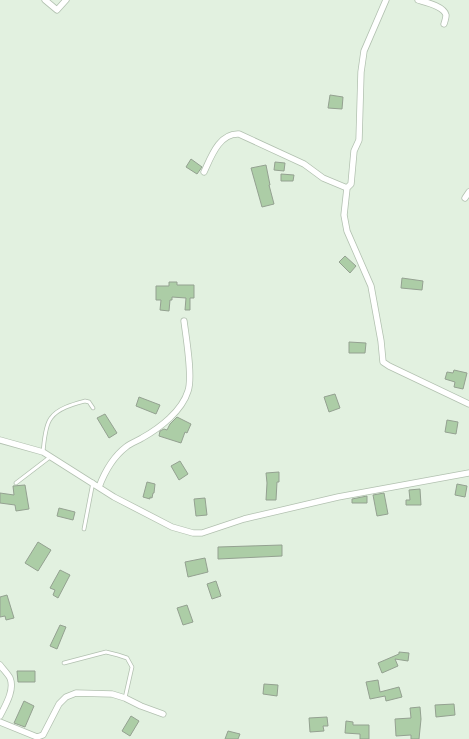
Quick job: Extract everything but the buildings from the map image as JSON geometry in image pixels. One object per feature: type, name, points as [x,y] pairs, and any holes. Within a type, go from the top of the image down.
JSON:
[{"type":"street","points":[[45,0],[56,10],[66,0]]},
{"type":"street","points":[[386,0],[364,51],[361,72],[359,140],[354,151],[351,184],[347,188],[344,215],[347,230],[371,286],[384,362],[389,366],[469,404]]},
{"type":"street","points":[[418,0],[431,3],[445,12],[446,15],[444,24]]},
{"type":"street","points":[[204,172],[213,152],[224,138],[232,134],[240,134],[304,164],[323,178],[347,188]]},
{"type":"street","points":[[465,198],[469,192]]},
{"type":"street","points":[[99,487],[104,473],[115,457],[127,446],[142,439],[158,428],[181,405],[189,390],[190,374],[184,321]]},
{"type":"street","points":[[0,440],[43,452],[93,482],[114,497],[172,527],[193,533],[202,533],[244,520],[338,497],[469,473]]},
{"type":"street","points":[[0,665],[10,678],[11,686],[7,702],[0,716]]},
{"type":"street","points":[[0,722],[36,737],[43,735],[59,704],[66,697],[76,693],[112,694],[163,714]]},
{"type":"lane","points":[[43,452],[47,426],[50,418],[60,410],[85,401],[89,402],[93,408]]},
{"type":"lane","points":[[16,483],[50,457]]},
{"type":"lane","points":[[84,529],[93,482]]},
{"type":"lane","points":[[64,663],[106,652],[118,654],[127,658],[132,667],[125,698]]}]
